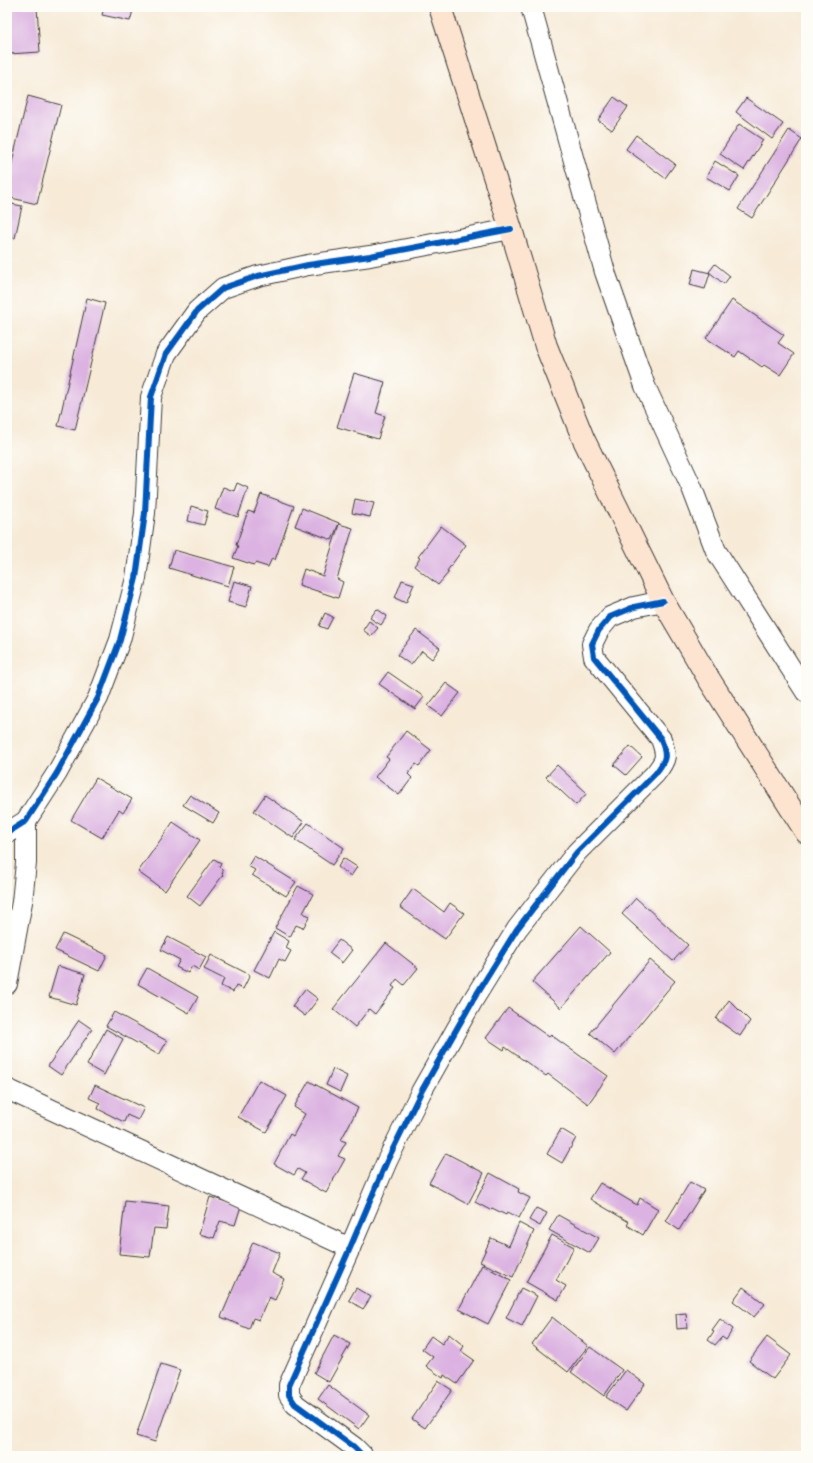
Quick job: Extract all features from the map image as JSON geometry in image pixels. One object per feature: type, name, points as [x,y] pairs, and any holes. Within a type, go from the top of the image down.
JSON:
[{"type":"main road","points":[[440,7],[511,229],[546,346],[583,438],[663,601],[711,682],[806,832]]},
{"type":"street","points":[[531,7],[605,272],[645,386],[692,488],[716,550],[806,692]]},
{"type":"street","points":[[7,833],[26,821],[57,772],[98,698],[120,640],[136,578],[145,513],[151,397],[166,354],[197,311],[223,288],[258,276],[308,265],[370,256],[511,229]]},
{"type":"street","points":[[363,1456],[354,1447],[300,1408],[289,1395],[289,1385],[387,1161],[421,1092],[473,1000],[517,929],[577,852],[663,765],[666,754],[661,739],[594,657],[592,644],[599,630],[610,617],[634,607],[663,601]]},
{"type":"street","points":[[7,984],[22,902],[26,863],[26,821]]},
{"type":"street","points":[[7,1089],[350,1248]]},
{"type":"building","points":[[7,7],[37,7],[40,52],[9,54]]},
{"type":"building","points":[[104,7],[134,7],[130,21],[102,15]]},
{"type":"building","points":[[28,96],[61,105],[37,204],[7,197],[7,183]]},
{"type":"building","points":[[614,97],[628,107],[612,130],[598,120]]},
{"type":"building","points":[[746,98],[783,124],[772,139],[736,112]]},
{"type":"building","points":[[739,124],[763,140],[744,170],[720,154]]},
{"type":"building","points":[[789,130],[802,139],[752,218],[738,209]]},
{"type":"building","points":[[636,135],[675,164],[665,178],[626,149]]},
{"type":"building","points":[[715,161],[739,176],[730,191],[706,177]]},
{"type":"building","points":[[7,203],[22,206],[15,238],[7,236]]},
{"type":"building","points":[[715,264],[730,276],[724,284],[709,272]]},
{"type":"building","points":[[694,269],[710,273],[705,289],[690,285]]},
{"type":"building","points":[[87,298],[105,303],[75,430],[58,426]]},
{"type":"building","points":[[732,300],[784,335],[778,343],[794,354],[780,375],[764,365],[762,367],[739,351],[735,357],[706,338]]},
{"type":"building","points":[[354,373],[385,382],[376,413],[385,416],[378,439],[337,427]]},
{"type":"building","points":[[237,483],[248,488],[238,517],[215,509],[223,487],[234,491]]},
{"type":"building","points":[[261,494],[294,506],[275,560],[272,558],[268,567],[255,563],[254,565],[233,558],[248,511],[254,513]]},
{"type":"building","points":[[355,499],[374,503],[370,517],[352,513]]},
{"type":"building","points":[[191,506],[208,511],[204,525],[188,521]]},
{"type":"building","points":[[302,508],[339,523],[332,540],[295,526]]},
{"type":"building","points":[[339,524],[353,528],[337,579],[343,582],[338,598],[299,585],[304,569],[323,576]]},
{"type":"building","points":[[441,526],[466,545],[447,571],[449,572],[438,585],[414,566],[420,558],[418,557]]},
{"type":"building","points":[[174,550],[234,567],[228,586],[169,568]]},
{"type":"building","points":[[402,580],[414,584],[406,603],[395,598]]},
{"type":"building","points":[[234,581],[252,586],[246,607],[228,602]]},
{"type":"building","points":[[377,609],[387,616],[381,625],[370,618]]},
{"type":"building","points":[[325,613],[333,617],[327,629],[319,626]]},
{"type":"building","points":[[369,621],[378,628],[371,636],[363,630]]},
{"type":"building","points":[[416,630],[440,648],[432,659],[422,651],[411,665],[397,655]]},
{"type":"building","points":[[388,672],[424,697],[415,709],[379,684]]},
{"type":"building","points":[[446,683],[460,693],[442,716],[428,706]]},
{"type":"building","points":[[406,731],[431,750],[419,766],[416,764],[408,774],[412,778],[399,795],[375,777],[389,759],[386,757]]},
{"type":"building","points":[[630,746],[642,757],[626,775],[614,765]]},
{"type":"building","points":[[557,765],[587,793],[576,805],[546,777]]},
{"type":"building","points":[[96,778],[132,799],[123,813],[119,810],[102,838],[71,820]]},
{"type":"building","points":[[190,795],[219,813],[213,823],[183,805]]},
{"type":"building","points":[[265,795],[304,822],[293,838],[254,811]]},
{"type":"building","points":[[173,822],[200,840],[165,891],[138,872]]},
{"type":"building","points":[[308,823],[344,848],[332,865],[295,840]]},
{"type":"building","points":[[254,856],[296,882],[286,896],[252,875],[255,870],[248,866]]},
{"type":"building","points":[[343,858],[357,867],[351,876],[338,867]]},
{"type":"building","points":[[214,859],[221,863],[219,867],[223,871],[223,875],[200,906],[187,896]]},
{"type":"building","points":[[298,886],[313,894],[303,913],[310,916],[303,928],[296,925],[290,937],[275,928]]},
{"type":"building","points":[[413,889],[444,912],[450,903],[464,913],[445,939],[400,907]]},
{"type":"building","points":[[636,898],[688,945],[673,961],[622,914]]},
{"type":"building","points":[[581,926],[610,952],[561,1008],[532,982]]},
{"type":"building","points":[[274,932],[289,941],[286,948],[291,951],[285,962],[279,959],[270,978],[254,970]]},
{"type":"building","points":[[63,934],[107,955],[99,971],[55,950]]},
{"type":"building","points":[[168,937],[206,957],[199,970],[192,966],[188,973],[176,967],[180,960],[161,950]]},
{"type":"building","points":[[339,940],[352,950],[342,963],[329,953]]},
{"type":"building","points":[[386,943],[418,968],[404,985],[397,979],[392,986],[395,988],[375,1014],[369,1009],[355,1027],[333,1009]]},
{"type":"building","points":[[211,955],[250,975],[243,989],[236,986],[233,992],[221,986],[224,979],[204,969]]},
{"type":"building","points":[[650,960],[675,981],[615,1054],[590,1033]]},
{"type":"building","points":[[58,966],[85,974],[76,1005],[49,997]]},
{"type":"building","points":[[147,968],[198,997],[189,1013],[138,984]]},
{"type":"building","points":[[305,989],[318,999],[305,1016],[292,1006]]},
{"type":"building","points":[[729,1000],[750,1021],[740,1036],[716,1019]]},
{"type":"building","points":[[508,1008],[549,1037],[551,1035],[608,1076],[588,1104],[548,1074],[546,1076],[505,1047],[504,1050],[486,1038]]},
{"type":"building","points":[[114,1012],[167,1041],[159,1055],[106,1026]]},
{"type":"building","points":[[79,1020],[92,1029],[61,1075],[48,1066]]},
{"type":"building","points":[[106,1029],[123,1039],[104,1075],[87,1065]]},
{"type":"building","points":[[333,1069],[347,1076],[340,1092],[326,1085]]},
{"type":"building","points":[[259,1080],[287,1096],[266,1132],[238,1117]]},
{"type":"building","points":[[309,1081],[358,1108],[341,1140],[346,1142],[338,1156],[345,1159],[326,1193],[301,1179],[305,1173],[298,1169],[294,1175],[274,1164],[290,1134],[293,1136],[305,1114],[294,1107]]},
{"type":"building","points":[[95,1085],[144,1108],[138,1120],[127,1115],[124,1122],[98,1109],[100,1103],[89,1098]]},
{"type":"building","points":[[561,1129],[576,1138],[562,1163],[547,1154]]},
{"type":"building","points":[[446,1153],[484,1173],[468,1204],[429,1183]]},
{"type":"building","points":[[490,1173],[519,1189],[518,1192],[530,1198],[519,1218],[507,1212],[506,1215],[492,1208],[490,1210],[475,1202]]},
{"type":"building","points":[[690,1182],[704,1190],[679,1230],[666,1221]]},
{"type":"building","points":[[600,1183],[637,1205],[640,1198],[658,1209],[643,1235],[627,1225],[629,1222],[590,1199]]},
{"type":"building","points":[[210,1197],[241,1206],[235,1225],[220,1221],[214,1238],[199,1234]]},
{"type":"building","points":[[125,1201],[169,1206],[166,1229],[154,1228],[150,1257],[119,1254]]},
{"type":"building","points":[[536,1208],[547,1213],[540,1226],[529,1220]]},
{"type":"building","points":[[558,1215],[599,1238],[590,1253],[549,1230]]},
{"type":"building","points":[[519,1223],[534,1231],[513,1277],[480,1262],[491,1238],[509,1246]]},
{"type":"building","points":[[552,1235],[574,1247],[556,1280],[566,1286],[558,1300],[526,1282]]},
{"type":"building","points":[[253,1242],[280,1253],[272,1273],[284,1279],[275,1300],[269,1297],[259,1320],[253,1318],[249,1329],[221,1317]]},
{"type":"building","points":[[482,1265],[511,1280],[488,1324],[459,1309]]},
{"type":"building","points":[[743,1287],[765,1304],[754,1317],[733,1301]]},
{"type":"building","points":[[356,1288],[371,1297],[363,1309],[349,1300]]},
{"type":"building","points":[[521,1288],[537,1296],[522,1326],[506,1318]]},
{"type":"building","points":[[686,1313],[687,1328],[677,1329],[676,1314]]},
{"type":"building","points":[[552,1317],[588,1346],[568,1372],[532,1344]]},
{"type":"building","points":[[720,1319],[733,1329],[726,1340],[722,1337],[715,1345],[708,1340],[714,1331],[712,1330]]},
{"type":"building","points":[[449,1334],[464,1346],[461,1351],[474,1360],[457,1384],[444,1375],[443,1378],[426,1366],[433,1357],[422,1349],[431,1336],[442,1344]]},
{"type":"building","points":[[334,1335],[350,1344],[329,1382],[314,1373]]},
{"type":"building","points":[[767,1337],[791,1355],[773,1379],[749,1361]]},
{"type":"building","points":[[590,1347],[622,1370],[604,1396],[571,1372]]},
{"type":"building","points":[[161,1364],[180,1370],[155,1442],[136,1436]]},
{"type":"building","points":[[626,1370],[645,1384],[626,1411],[606,1397]]},
{"type":"building","points":[[438,1381],[452,1390],[425,1428],[412,1419]]},
{"type":"building","points":[[328,1385],[369,1415],[359,1429],[318,1399]]},
{"type":"cycle path","points":[[7,833],[26,821],[57,773],[98,698],[120,640],[136,578],[145,513],[151,397],[166,354],[197,311],[223,288],[258,276],[308,265],[370,256],[511,229]]},
{"type":"cycle path","points":[[363,1456],[354,1447],[295,1404],[289,1395],[289,1385],[387,1161],[421,1092],[473,1000],[517,929],[577,852],[655,774],[664,761],[665,754],[661,739],[594,657],[592,644],[599,630],[610,617],[634,607],[663,601]]}]
